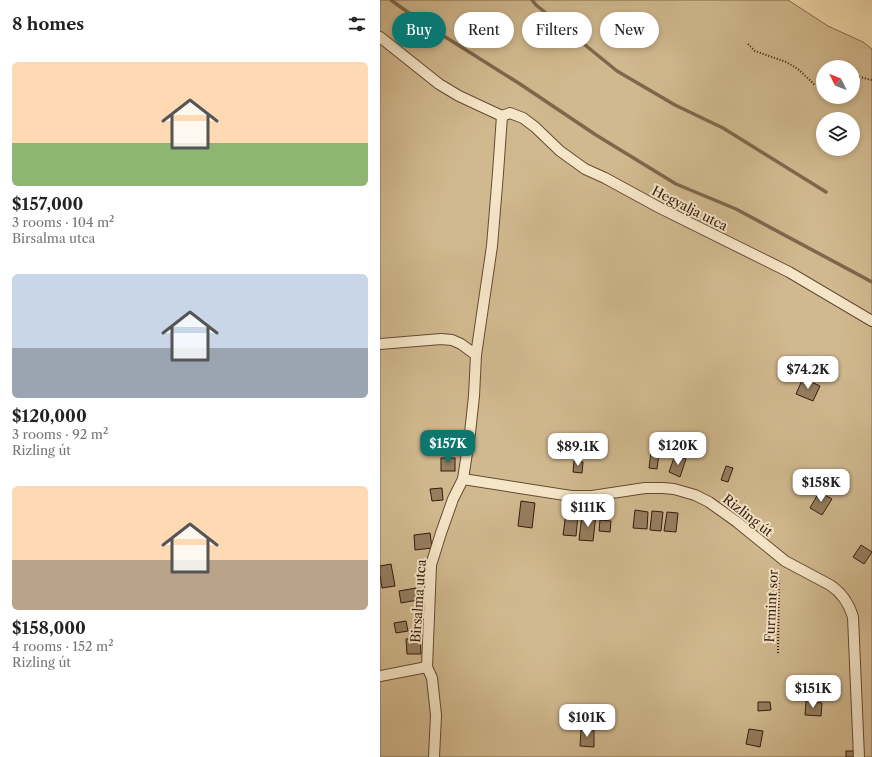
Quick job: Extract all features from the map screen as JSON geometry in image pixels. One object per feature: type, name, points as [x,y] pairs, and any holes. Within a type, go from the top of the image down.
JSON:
[{"type":"street","points":[[380,38],[439,84],[459,96],[502,116]]},
{"type":"street","name":"Hegyalja utca","points":[[502,116],[510,113],[523,118],[535,127],[560,151],[584,169],[605,178],[660,208],[789,272],[872,321]]},
{"type":"street","name":"Birsalma utca","points":[[434,757],[436,714],[432,678],[427,667],[431,565],[440,533],[453,498],[463,479],[471,425],[476,355],[492,246],[502,116]]},
{"type":"street","points":[[380,344],[441,339],[452,340],[462,344],[476,355]]},
{"type":"street","name":"Rizling út","points":[[463,479],[571,496],[592,496],[645,488],[674,489],[695,495],[709,502],[737,522],[784,561],[838,590],[850,608],[853,617],[859,757]]},
{"type":"street","points":[[380,676],[427,667]]},
{"type":"path","points":[[748,44],[755,51],[786,62],[798,69],[816,84]]},
{"type":"path","points":[[860,77],[872,80]]},
{"type":"path","name":"Furmint sor","points":[[778,653],[779,569],[784,561]]},
{"type":"shaded area","points":[[380,0],[788,0],[828,26],[863,42],[872,49],[872,757],[380,757]]},
{"type":"building","points":[[803,378],[820,386],[813,401],[796,394]]},
{"type":"building","points":[[651,452],[659,453],[657,469],[649,468]]},
{"type":"building","points":[[675,455],[686,459],[680,477],[669,472]]},
{"type":"building","points":[[441,458],[455,458],[455,471],[441,471]]},
{"type":"building","points":[[574,461],[583,462],[582,473],[573,472]]},
{"type":"building","points":[[726,466],[733,468],[728,482],[721,480]]},
{"type":"building","points":[[442,488],[443,500],[432,501],[430,489]]},
{"type":"building","points":[[819,492],[832,499],[822,515],[810,508]]},
{"type":"building","points":[[521,501],[535,503],[532,528],[518,526]]},
{"type":"building","points":[[635,510],[648,512],[647,529],[633,528]]},
{"type":"building","points":[[652,511],[663,512],[661,531],[650,530]]},
{"type":"building","points":[[667,512],[678,513],[676,532],[664,531]]},
{"type":"building","points":[[566,513],[578,515],[576,536],[563,535]]},
{"type":"building","points":[[582,514],[596,515],[593,541],[579,540]]},
{"type":"building","points":[[600,520],[611,521],[610,532],[599,531]]},
{"type":"building","points":[[430,533],[432,548],[415,550],[414,535]]},
{"type":"building","points":[[861,545],[872,552],[864,564],[853,557]]},
{"type":"building","points":[[391,564],[395,586],[382,588],[380,566]]},
{"type":"building","points":[[416,588],[418,600],[401,603],[399,591]]},
{"type":"building","points":[[406,621],[408,631],[396,633],[394,623]]},
{"type":"building","points":[[420,638],[421,654],[407,654],[406,639]]},
{"type":"building","points":[[806,701],[822,703],[821,716],[805,715]]},
{"type":"building","points":[[758,702],[770,702],[771,710],[758,711]]},
{"type":"building","points":[[749,729],[763,731],[760,747],[746,744]]},
{"type":"building","points":[[581,730],[594,730],[594,747],[580,746]]},
{"type":"building","points":[[846,751],[857,751],[857,757],[846,757]]},
{"type":"waterway","points":[[391,0],[420,21],[520,84],[596,135],[676,184],[736,209],[872,282]]},
{"type":"waterway","points":[[532,0],[536,5],[617,71],[675,105],[723,128],[826,192]]}]
